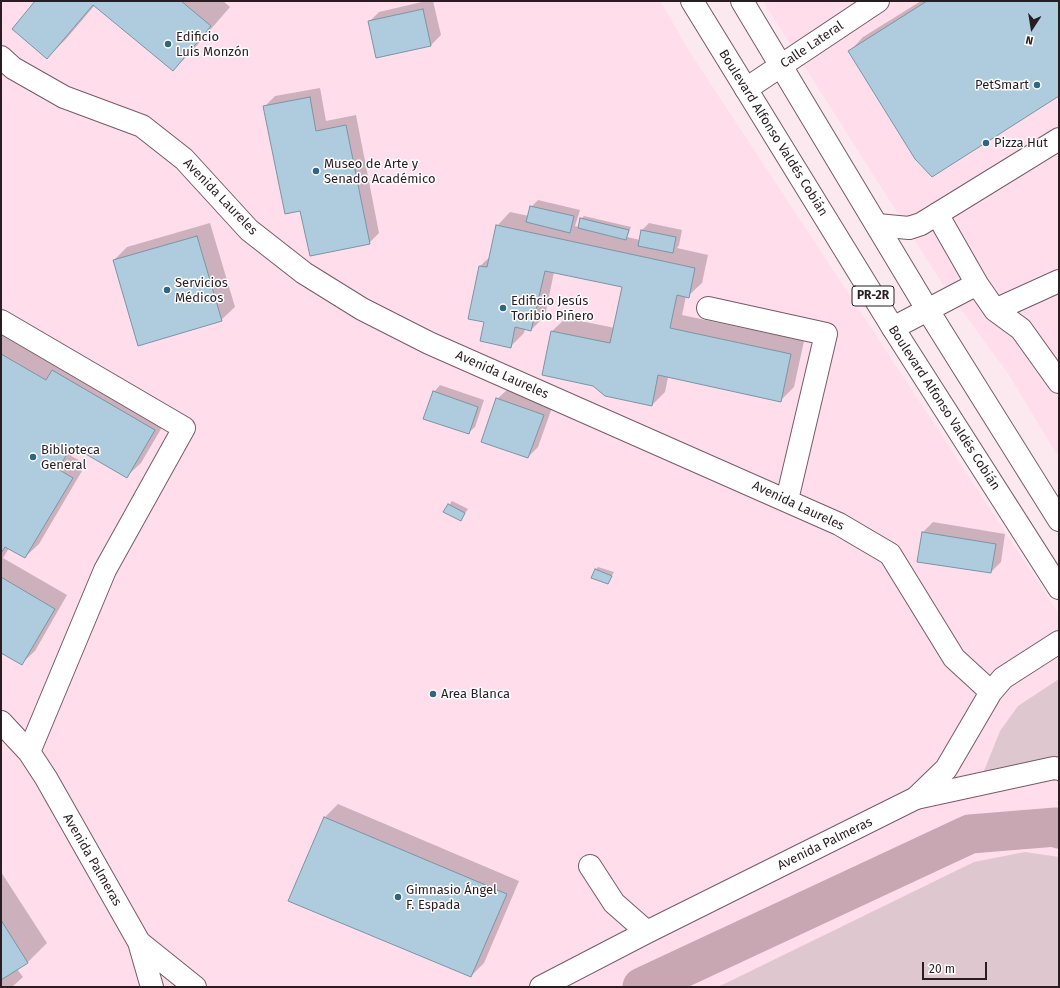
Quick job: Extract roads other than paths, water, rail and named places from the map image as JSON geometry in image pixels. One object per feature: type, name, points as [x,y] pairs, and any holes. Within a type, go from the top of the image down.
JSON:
[{"type":"main road","name":"Boulevard Alfonso Valdés Cobián","points":[[692,1],[893,328],[1059,588]]},
{"type":"main road","name":"PR-2R","points":[[742,1],[927,309],[1059,520]]},
{"type":"main road","name":"Calle Lateral","points":[[746,89],[878,1]]},
{"type":"main road","name":"Avenida Laureles","points":[[1,57],[13,68],[64,96],[142,126],[184,159],[249,230],[304,273],[362,309],[429,343],[840,524],[890,554],[954,658],[991,692]]},
{"type":"main road","points":[[877,226],[909,228],[921,224],[1059,139]]},
{"type":"main road","points":[[937,214],[977,284],[995,310],[1021,329],[1059,382]]},
{"type":"main road","points":[[995,310],[1059,281]]},
{"type":"main road","points":[[893,328],[977,284]]},
{"type":"main road","points":[[708,308],[826,334],[786,500]]},
{"type":"main road","points":[[1,321],[184,428],[105,570],[29,752]]},
{"type":"main road","name":"Avenida Palmeras","points":[[541,987],[647,932],[916,798],[946,769],[991,692],[1003,678],[1059,642]]},
{"type":"main road","name":"Avenida Palmeras","points":[[1,722],[29,752],[46,778],[139,942],[194,987]]},
{"type":"main road","points":[[916,798],[1054,768],[1059,769]]},
{"type":"main road","points":[[590,866],[614,903],[647,932]]},
{"type":"main road","points":[[139,942],[147,984]]},
{"type":"waterway","points":[[642,987],[970,834],[1056,827],[1059,829]]},
{"type":"place","name":"Edificio Luis Monzón","points":[[168,44]]},
{"type":"place","name":"PetSmart","points":[[1037,85]]},
{"type":"place","name":"Pizza Hut","points":[[986,143]]},
{"type":"place","name":"Museo de Arte y Senado Académico","points":[[316,171]]},
{"type":"place","name":"Servicios Médicos","points":[[167,290]]},
{"type":"place","name":"Edificio Jesús Toribio Piñero","points":[[503,308]]},
{"type":"place","name":"Biblioteca General","points":[[33,457]]},
{"type":"place","name":"Area Blanca","points":[[433,694]]},
{"type":"place","name":"Gimnasio Ángel F. Espada","points":[[398,897]]}]
